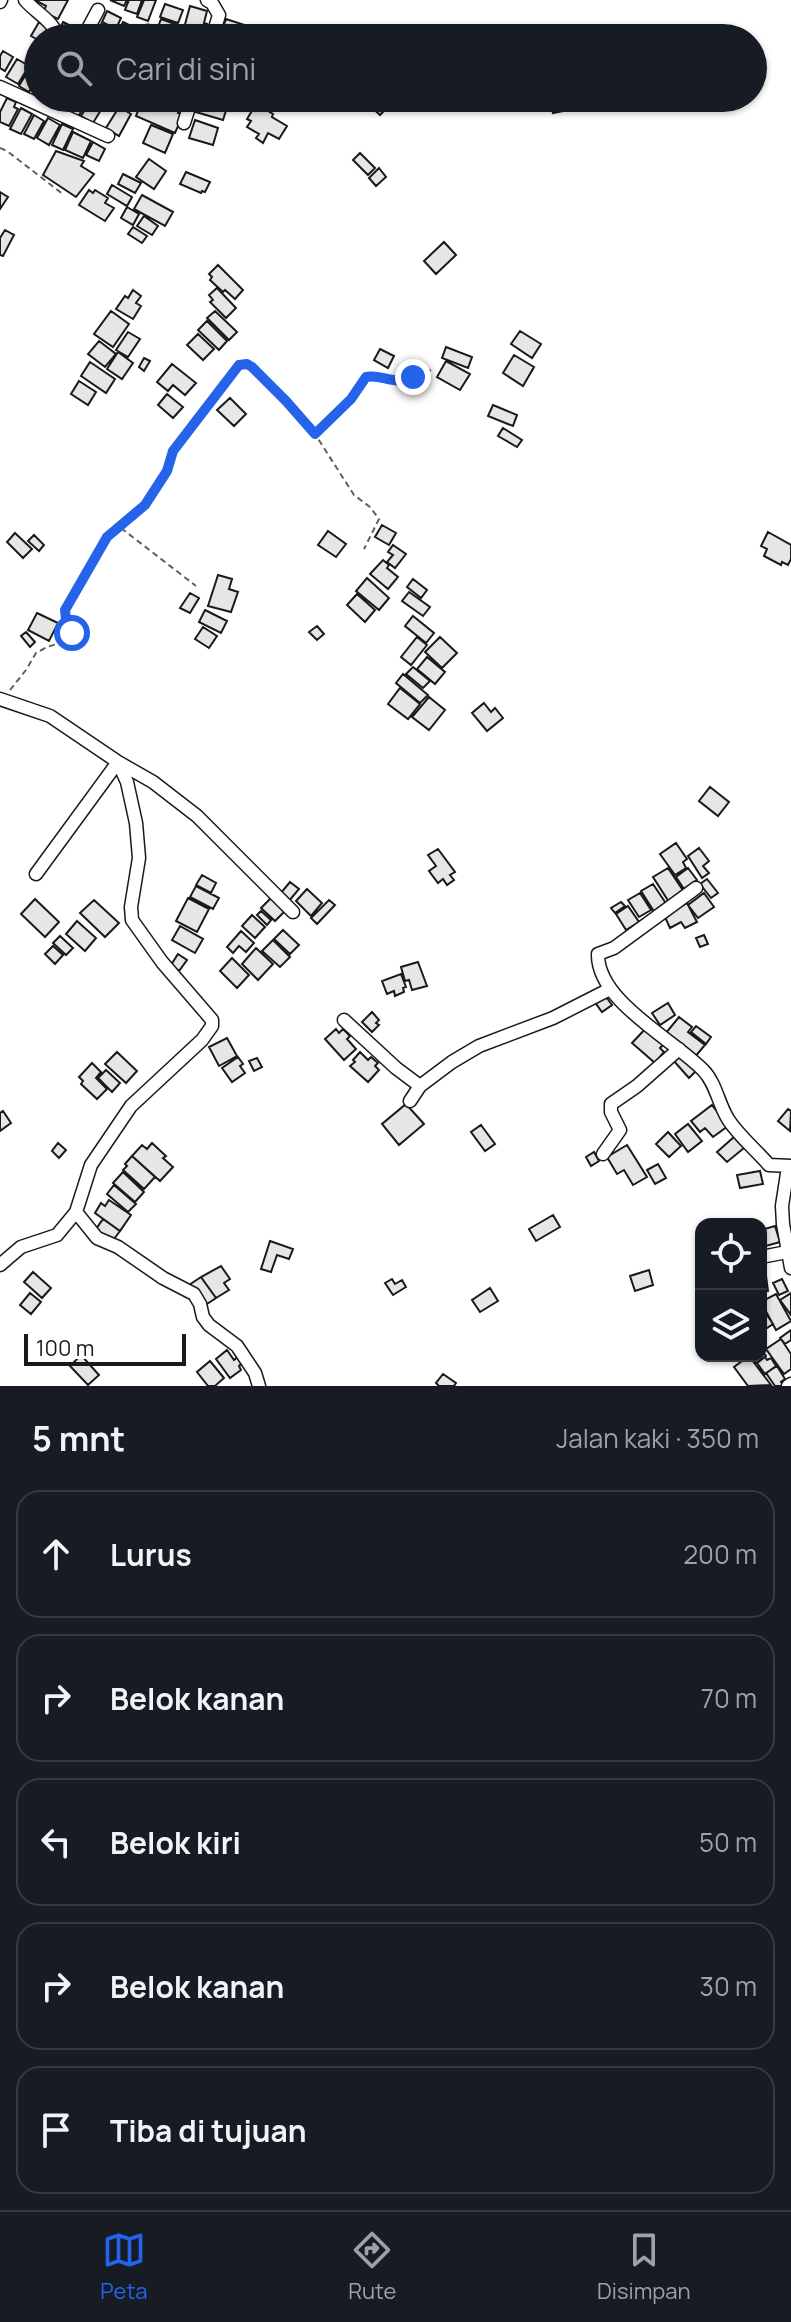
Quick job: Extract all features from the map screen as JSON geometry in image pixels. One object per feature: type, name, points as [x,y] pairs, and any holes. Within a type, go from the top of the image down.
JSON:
[{"type":"street","points":[[25,0],[52,24]]},
{"type":"street","points":[[207,0],[219,15],[216,24]]},
{"type":"street","points":[[90,24],[98,10]]},
{"type":"street","points":[[0,87],[24,98]]},
{"type":"street","points":[[55,112],[108,136]]},
{"type":"street","points":[[184,123],[188,112]]},
{"type":"street","points":[[0,700],[50,716],[153,782],[197,816],[293,912]]},
{"type":"street","points":[[36,874],[118,762]]},
{"type":"street","points":[[0,1265],[21,1247],[57,1235],[76,1212],[91,1165],[131,1106],[202,1040],[212,1026],[212,1020],[162,962],[132,920],[131,907],[139,858],[136,823],[127,782],[118,762]]},
{"type":"street","points":[[696,888],[614,948],[598,954],[599,962],[610,989],[623,1004],[705,1071],[728,1119],[769,1165],[790,1166],[782,1206],[791,1268]]},
{"type":"street","points":[[410,1101],[420,1086],[479,1046],[553,1018],[610,989]]},
{"type":"street","points":[[344,1020],[420,1086]]},
{"type":"street","points":[[603,1154],[620,1130],[611,1112],[611,1104],[679,1049]]},
{"type":"street","points":[[76,1212],[97,1238],[118,1247],[163,1278],[194,1294],[203,1317],[237,1346],[255,1373],[259,1386]]},
{"type":"street","points":[[767,1256],[787,1252]]},
{"type":"path","points":[[0,148],[64,195]]},
{"type":"path","points":[[0,700],[36,653],[67,641],[73,630],[66,619],[65,610],[107,537],[145,505],[167,471],[173,451],[239,365],[252,367],[286,401],[315,434],[354,495],[378,515],[379,519],[364,549]]},
{"type":"path","points":[[315,434],[351,399],[366,377],[406,380],[431,370]]},
{"type":"path","points":[[120,527],[196,586]]},
{"type":"building","points":[[35,0],[68,0],[58,19],[43,12],[46,6]]},
{"type":"building","points":[[110,0],[127,0],[124,6]]},
{"type":"building","points":[[129,0],[142,0],[137,14],[125,10]]},
{"type":"building","points":[[144,0],[156,0],[148,21],[137,17]]},
{"type":"building","points":[[165,4],[183,10],[178,23],[160,17]]},
{"type":"building","points":[[190,6],[207,11],[204,23],[207,24],[185,24]]},
{"type":"building","points":[[107,11],[121,18],[118,24],[102,22]]},
{"type":"building","points":[[226,19],[242,24],[224,24]]},
{"type":"building","points":[[3,51],[13,57],[5,71],[0,68]]},
{"type":"building","points":[[17,59],[24,63],[24,74],[18,84],[6,77]]},
{"type":"building","points":[[7,98],[16,102],[14,107],[18,109],[9,126],[0,122],[0,112]]},
{"type":"building","points":[[21,108],[32,114],[21,134],[10,129]]},
{"type":"building","points":[[83,112],[100,112],[93,123],[81,116]]},
{"type":"building","points":[[116,112],[131,114],[119,136],[106,128]]},
{"type":"building","points":[[138,112],[178,112],[183,115],[175,133],[136,116]]},
{"type":"building","points":[[196,112],[226,112],[223,120]]},
{"type":"building","points":[[251,112],[270,112],[287,126],[279,139],[268,133],[263,143],[256,138],[259,134],[247,127],[251,121],[247,119]]},
{"type":"building","points":[[34,115],[44,121],[34,139],[24,134]]},
{"type":"building","points":[[48,118],[60,125],[49,145],[37,138]]},
{"type":"building","points":[[195,120],[218,128],[213,145],[189,138]]},
{"type":"building","points":[[62,124],[73,129],[63,150],[52,145]]},
{"type":"building","points":[[151,125],[173,134],[165,153],[143,143]]},
{"type":"building","points":[[73,132],[91,141],[83,158],[65,150]]},
{"type":"building","points":[[93,142],[105,149],[99,161],[86,155]]},
{"type":"building","points":[[56,151],[84,161],[81,166],[94,174],[76,197],[43,175]]},
{"type":"building","points":[[360,153],[375,168],[368,175],[353,160]]},
{"type":"building","points":[[149,159],[166,171],[154,189],[136,177]]},
{"type":"building","points":[[379,168],[386,177],[376,186],[369,178]]},
{"type":"building","points":[[186,172],[210,182],[205,192],[180,184]]},
{"type":"building","points":[[123,174],[141,183],[135,193],[118,184]]},
{"type":"building","points":[[112,185],[132,197],[127,206],[107,194]]},
{"type":"building","points":[[89,190],[108,198],[105,203],[114,208],[105,221],[79,205]]},
{"type":"building","points":[[0,192],[8,197],[0,209]]},
{"type":"building","points":[[142,195],[173,212],[165,226],[134,209]]},
{"type":"building","points":[[127,207],[139,214],[133,225],[121,218]]},
{"type":"building","points":[[144,216],[158,226],[152,235],[137,226]]},
{"type":"building","points":[[133,227],[147,236],[142,243],[128,234]]},
{"type":"building","points":[[5,230],[14,235],[3,256],[0,255],[0,238]]},
{"type":"building","points":[[444,242],[456,255],[436,274],[424,261]]},
{"type":"building","points":[[218,265],[243,290],[235,299],[210,280],[212,277],[209,274]]},
{"type":"building","points":[[217,288],[236,308],[226,318],[210,302],[213,300],[209,295]]},
{"type":"building","points":[[133,290],[141,296],[136,303],[141,306],[133,319],[116,309]]},
{"type":"building","points":[[111,311],[129,324],[113,347],[94,334]]},
{"type":"building","points":[[215,311],[237,332],[229,340],[207,318]]},
{"type":"building","points":[[207,321],[227,341],[219,350],[198,330]]},
{"type":"building","points":[[520,331],[541,344],[532,358],[511,344]]},
{"type":"building","points":[[128,332],[140,339],[128,357],[116,350]]},
{"type":"building","points":[[198,334],[214,349],[203,360],[187,345]]},
{"type":"building","points":[[99,341],[116,354],[105,367],[88,354]]},
{"type":"building","points":[[446,347],[472,357],[468,368],[442,358]]},
{"type":"building","points":[[380,349],[394,356],[388,368],[374,360]]},
{"type":"building","points":[[118,352],[133,363],[122,379],[107,369]]},
{"type":"building","points":[[514,355],[534,367],[523,386],[503,373]]},
{"type":"building","points":[[144,358],[150,361],[144,371],[139,367]]},
{"type":"building","points":[[446,361],[470,374],[460,390],[437,377]]},
{"type":"building","points":[[90,362],[115,379],[106,393],[81,376]]},
{"type":"building","points":[[172,364],[196,383],[185,395],[173,385],[168,391],[157,382]]},
{"type":"building","points":[[79,381],[96,392],[88,405],[71,394]]},
{"type":"building","points":[[167,394],[183,407],[173,418],[158,405]]},
{"type":"building","points":[[230,398],[246,414],[234,426],[217,410]]},
{"type":"building","points":[[493,405],[517,415],[513,426],[488,416]]},
{"type":"building","points":[[503,428],[522,440],[517,447],[498,436]]},
{"type":"building","points":[[382,525],[396,533],[389,545],[375,537]]},
{"type":"building","points":[[328,531],[346,544],[336,557],[318,545]]},
{"type":"building","points":[[768,532],[791,545],[788,565],[782,562],[781,565],[764,556],[767,549],[761,546]]},
{"type":"building","points":[[15,533],[32,549],[23,558],[7,542]]},
{"type":"building","points":[[34,535],[44,545],[39,551],[28,541]]},
{"type":"building","points":[[393,545],[406,554],[395,568],[387,562],[393,555],[388,552]]},
{"type":"building","points":[[383,560],[398,577],[388,589],[370,574]]},
{"type":"building","points":[[218,575],[232,579],[229,589],[238,592],[231,612],[208,606]]},
{"type":"building","points":[[367,578],[389,598],[379,610],[356,591]]},
{"type":"building","points":[[413,579],[427,590],[421,598],[407,587]]},
{"type":"building","points":[[409,592],[430,607],[423,616],[402,601]]},
{"type":"building","points":[[190,593],[199,598],[190,613],[180,608]]},
{"type":"building","points":[[357,594],[375,610],[365,622],[347,605]]},
{"type":"building","points":[[205,610],[227,621],[221,633],[199,622]]},
{"type":"building","points":[[37,613],[58,623],[49,641],[28,630]]},
{"type":"building","points":[[413,616],[434,633],[426,643],[405,626]]},
{"type":"building","points":[[317,626],[324,634],[317,640],[309,632]]},
{"type":"building","points":[[203,627],[217,636],[209,648],[195,639]]},
{"type":"building","points":[[26,632],[35,642],[30,647],[21,636]]},
{"type":"building","points":[[417,637],[427,645],[411,665],[401,657]]},
{"type":"building","points":[[440,637],[457,653],[442,668],[425,652]]},
{"type":"building","points":[[427,657],[445,672],[435,684],[417,669]]},
{"type":"building","points":[[413,667],[430,681],[423,688],[406,674]]},
{"type":"building","points":[[403,674],[428,695],[420,703],[396,683]]},
{"type":"building","points":[[400,688],[420,704],[408,719],[388,704]]},
{"type":"building","points":[[429,697],[445,710],[429,730],[412,717]]},
{"type":"building","points":[[484,703],[491,712],[495,708],[503,718],[487,731],[472,713]]},
{"type":"building","points":[[710,787],[729,802],[718,816],[699,801]]},
{"type":"building","points":[[676,843],[687,859],[683,862],[686,868],[675,875],[660,854]]},
{"type":"building","points":[[699,848],[709,861],[703,866],[709,873],[702,878],[688,856]]},
{"type":"building","points":[[438,849],[455,872],[450,875],[454,880],[447,885],[443,879],[438,883],[429,871],[436,866],[428,855]]},
{"type":"building","points":[[668,868],[684,892],[669,902],[653,877]]},
{"type":"building","points":[[688,868],[697,880],[684,889],[676,877]]},
{"type":"building","points":[[202,875],[216,883],[211,893],[196,885]]},
{"type":"building","points":[[707,879],[718,893],[711,898],[700,884]]},
{"type":"building","points":[[290,882],[299,889],[289,901],[280,894]]},
{"type":"building","points":[[653,884],[667,905],[655,913],[641,891]]},
{"type":"building","points":[[196,886],[219,898],[213,909],[190,897]]},
{"type":"building","points":[[307,889],[322,903],[311,916],[296,901]]},
{"type":"building","points":[[640,893],[651,910],[639,917],[628,900]]},
{"type":"building","points":[[704,893],[714,907],[698,918],[688,905]]},
{"type":"building","points":[[188,898],[209,909],[197,932],[176,921]]},
{"type":"building","points":[[271,898],[285,911],[275,921],[261,908]]},
{"type":"building","points":[[35,899],[59,922],[45,937],[21,914]]},
{"type":"building","points":[[94,900],[119,923],[105,937],[80,913]]},
{"type":"building","points":[[329,900],[335,905],[317,924],[311,918]]},
{"type":"building","points":[[621,902],[625,906],[615,913],[611,908]]},
{"type":"building","points":[[687,903],[697,922],[685,928],[681,922],[670,928],[664,915]]},
{"type":"building","points":[[628,906],[639,922],[626,930],[616,914]]},
{"type":"building","points":[[261,911],[271,920],[267,925],[257,915]]},
{"type":"building","points":[[252,915],[265,927],[255,938],[242,926]]},
{"type":"building","points":[[77,921],[96,938],[85,951],[66,934]]},
{"type":"building","points":[[180,926],[203,939],[195,953],[172,940]]},
{"type":"building","points":[[283,930],[299,945],[290,954],[274,939]]},
{"type":"building","points":[[241,931],[254,943],[246,952],[239,946],[233,953],[227,947]]},
{"type":"building","points":[[704,935],[708,944],[700,947],[696,938]]},
{"type":"building","points":[[60,936],[73,948],[66,955],[53,943]]},
{"type":"building","points":[[273,940],[290,957],[280,967],[262,951]]},
{"type":"building","points":[[53,946],[63,955],[55,964],[45,954]]},
{"type":"building","points":[[256,948],[273,964],[258,980],[242,964]]},
{"type":"building","points":[[178,954],[187,960],[179,971],[171,965]]},
{"type":"building","points":[[232,958],[249,975],[237,988],[220,971]]},
{"type":"building","points":[[418,962],[427,986],[412,990],[409,980],[405,981],[401,967]]},
{"type":"building","points":[[401,974],[406,987],[403,988],[404,992],[395,996],[394,991],[387,994],[382,981]]},
{"type":"building","points":[[604,994],[612,1005],[602,1012],[594,1001]]},
{"type":"building","points":[[668,1003],[675,1015],[660,1025],[652,1013]]},
{"type":"building","points":[[372,1012],[379,1025],[372,1032],[362,1022]]},
{"type":"building","points":[[679,1017],[692,1027],[688,1032],[705,1045],[694,1058],[665,1034]]},
{"type":"building","points":[[648,1026],[666,1042],[660,1048],[664,1052],[655,1063],[632,1043]]},
{"type":"building","points":[[696,1026],[711,1037],[706,1044],[691,1032]]},
{"type":"building","points":[[336,1029],[339,1033],[343,1029],[350,1036],[347,1039],[356,1049],[344,1060],[325,1039]]},
{"type":"building","points":[[227,1038],[237,1056],[219,1066],[209,1047]]},
{"type":"building","points":[[117,1052],[137,1071],[126,1083],[105,1064]]},
{"type":"building","points":[[360,1052],[368,1060],[371,1057],[378,1063],[375,1066],[379,1070],[368,1082],[350,1066]]},
{"type":"building","points":[[680,1053],[696,1071],[689,1078],[673,1060]]},
{"type":"building","points":[[238,1057],[245,1073],[232,1082],[222,1068]]},
{"type":"building","points":[[257,1058],[262,1067],[254,1071],[249,1061]]},
{"type":"building","points":[[92,1063],[101,1072],[96,1078],[107,1089],[97,1099],[81,1084],[83,1081],[79,1077]]},
{"type":"building","points":[[106,1070],[120,1083],[112,1092],[98,1078]]},
{"type":"building","points":[[406,1104],[424,1124],[399,1145],[382,1124]]},
{"type":"building","points":[[712,1105],[728,1126],[713,1137],[705,1128],[700,1132],[691,1121]]},
{"type":"building","points":[[788,1109],[791,1111],[790,1131],[778,1121]]},
{"type":"building","points":[[3,1111],[11,1123],[0,1131],[0,1113]]},
{"type":"building","points":[[688,1124],[702,1141],[688,1152],[675,1134]]},
{"type":"building","points":[[481,1125],[495,1144],[485,1151],[471,1132]]},
{"type":"building","points":[[668,1132],[681,1146],[669,1157],[656,1144]]},
{"type":"building","points":[[734,1137],[744,1148],[727,1162],[717,1152]]},
{"type":"building","points":[[58,1143],[66,1150],[59,1158],[52,1151]]},
{"type":"building","points":[[152,1143],[173,1167],[160,1181],[132,1156],[142,1145],[147,1149]]},
{"type":"building","points":[[627,1145],[647,1177],[633,1185],[624,1170],[617,1174],[607,1157]]},
{"type":"building","points":[[594,1152],[599,1161],[591,1166],[586,1157]]},
{"type":"building","points":[[132,1156],[155,1177],[144,1189],[123,1170]]},
{"type":"building","points":[[658,1164],[666,1178],[655,1184],[647,1170]]},
{"type":"building","points":[[760,1171],[763,1184],[740,1188],[737,1175]]},
{"type":"building","points":[[123,1172],[144,1192],[135,1202],[113,1183]]},
{"type":"building","points":[[114,1185],[136,1204],[128,1212],[107,1194]]},
{"type":"building","points":[[109,1200],[131,1215],[120,1231],[95,1213],[101,1203],[105,1206]]},
{"type":"building","points":[[553,1215],[560,1227],[536,1241],[529,1229]]},
{"type":"building","points":[[103,1219],[120,1231],[111,1243],[94,1232]]},
{"type":"building","points":[[775,1226],[780,1242],[767,1246],[767,1228]]},
{"type":"building","points":[[270,1241],[293,1249],[289,1259],[277,1255],[271,1272],[261,1269]]},
{"type":"building","points":[[221,1266],[230,1279],[224,1283],[229,1290],[216,1298],[201,1277]]},
{"type":"building","points":[[649,1270],[653,1285],[635,1291],[630,1276]]},
{"type":"building","points":[[33,1272],[51,1288],[42,1298],[24,1282]]},
{"type":"building","points":[[201,1277],[216,1298],[204,1306],[189,1285]]},
{"type":"building","points":[[392,1279],[395,1284],[402,1280],[406,1287],[393,1295],[385,1283]]},
{"type":"building","points":[[782,1279],[788,1291],[779,1295],[773,1283]]},
{"type":"building","points":[[490,1288],[498,1301],[480,1312],[472,1300]]},
{"type":"building","points":[[30,1293],[41,1302],[31,1314],[20,1305]]},
{"type":"building","points":[[791,1293],[791,1315],[780,1300]]},
{"type":"building","points":[[776,1294],[791,1321],[776,1330],[767,1313],[767,1299]]},
{"type":"building","points":[[791,1330],[791,1340],[785,1344],[780,1338]]},
{"type":"building","points":[[781,1339],[791,1354],[791,1369],[784,1374],[767,1348]]},
{"type":"building","points":[[227,1350],[234,1360],[240,1355],[244,1361],[239,1366],[241,1370],[230,1378],[216,1359]]},
{"type":"building","points":[[81,1355],[99,1375],[88,1385],[70,1366]]},
{"type":"building","points":[[771,1358],[776,1366],[765,1374],[757,1363],[767,1362]]},
{"type":"building","points":[[210,1361],[224,1378],[215,1386],[208,1386],[197,1372]]},
{"type":"building","points":[[741,1362],[754,1362],[771,1385],[748,1386],[734,1367]]},
{"type":"building","points":[[777,1366],[785,1379],[781,1382],[784,1386],[775,1386],[766,1373]]},
{"type":"building","points":[[443,1374],[456,1383],[454,1386],[439,1386],[436,1383]]},
{"type":"route","points":[[72,633],[73,627],[66,619],[65,610],[107,537],[145,505],[167,471],[173,451],[239,365],[243,363],[252,367],[315,434],[351,399],[366,377],[377,376],[394,381],[413,377]]}]
